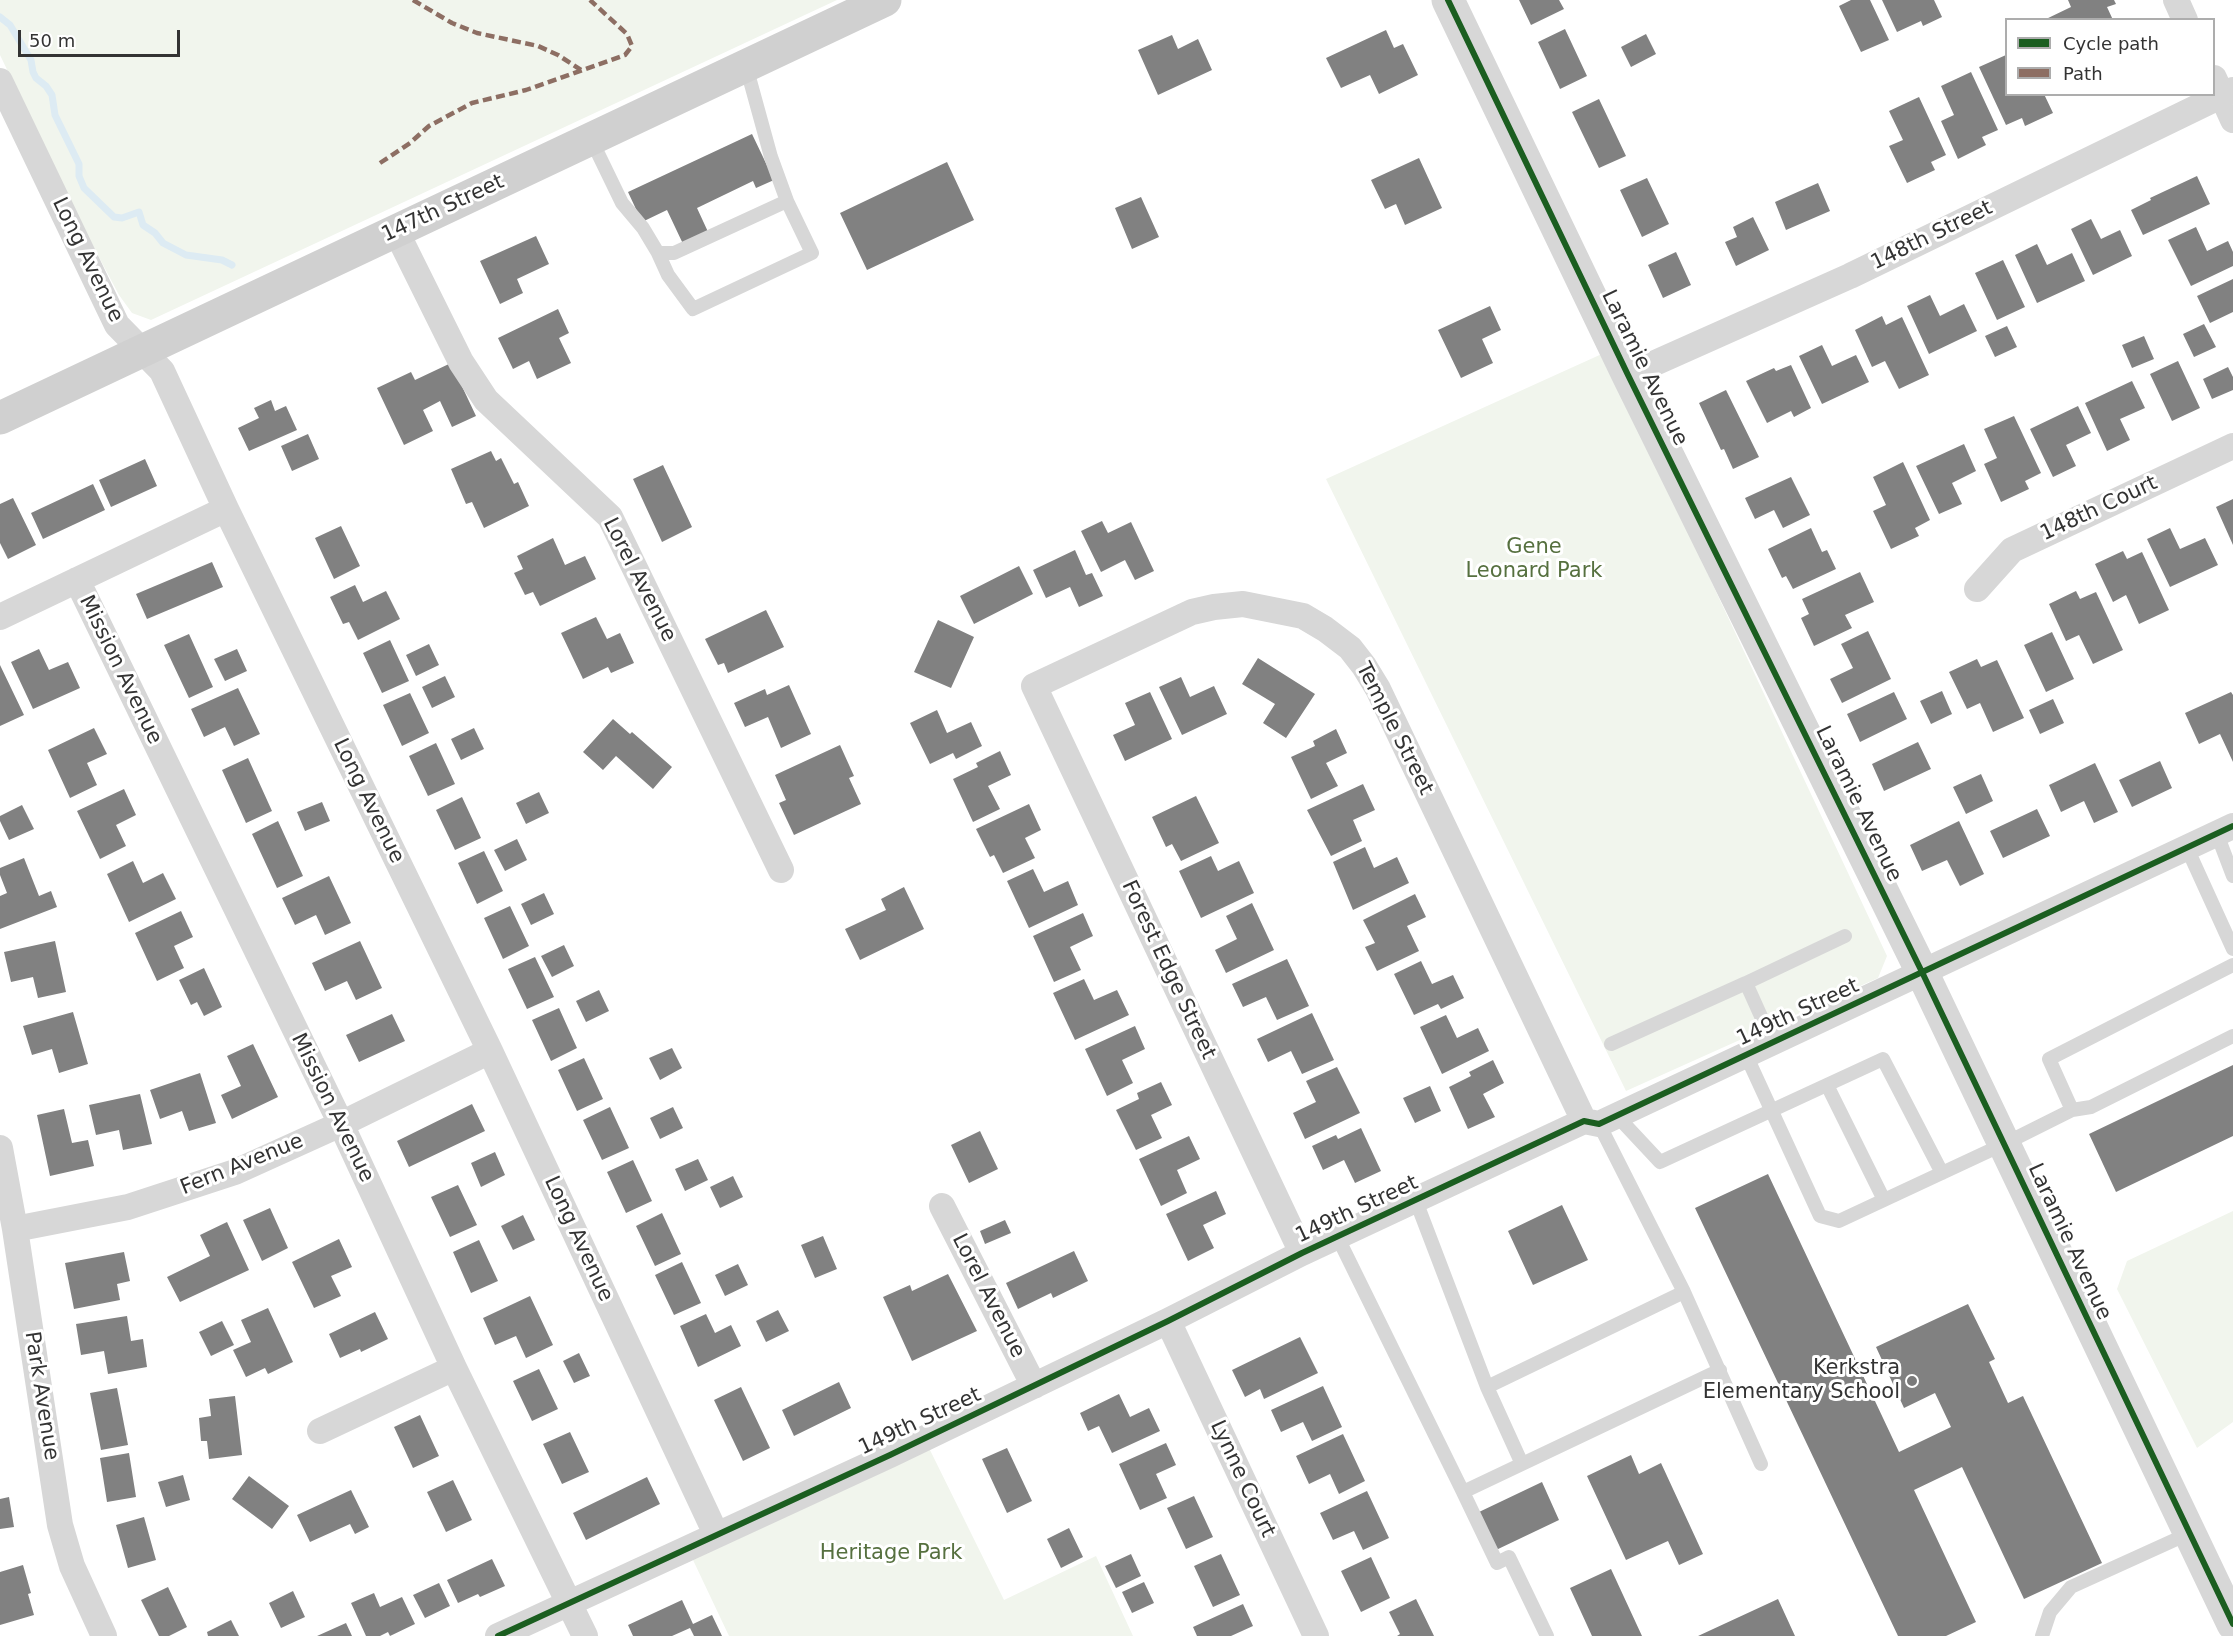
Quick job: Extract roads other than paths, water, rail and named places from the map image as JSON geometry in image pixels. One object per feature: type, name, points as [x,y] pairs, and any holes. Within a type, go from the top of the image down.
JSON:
[{"type":"main road","name":"147th Street","points":[[0,418],[885,0]]},
{"type":"street","name":"Laramie Avenue","points":[[1448,0],[1628,375],[1922,972],[2233,1624]]},
{"type":"street","points":[[2176,0],[2185,18]]},
{"type":"street","name":"Long Avenue","points":[[0,81],[117,325],[162,372],[226,509],[490,1051],[716,1534]]},
{"type":"street","points":[[2223,88],[2233,120]]},
{"type":"street","name":"148th Street","points":[[1628,375],[1851,276],[2207,96]]},
{"type":"street","name":"Lorel Avenue","points":[[396,231],[461,362],[486,400],[610,517],[782,870]]},
{"type":"street","name":"148th Court","points":[[1977,589],[2012,550],[2233,446]]},
{"type":"street","points":[[0,617],[226,509]]},
{"type":"street","name":"Mission Avenue","points":[[76,580],[341,1124],[454,1368],[585,1636]]},
{"type":"street","name":"Temple Street","points":[[1034,686],[1192,612],[1214,607],[1243,604],[1303,616],[1350,648],[1378,690],[1600,1121]]},
{"type":"street","name":"Forest Edge Street","points":[[1034,686],[1302,1253]]},
{"type":"street","name":"149th Street","points":[[498,1636],[890,1455],[1168,1321],[1302,1253],[1773,1043],[2225,830]]},
{"type":"street","name":"Fern Avenue","points":[[15,1229],[128,1207],[235,1172],[341,1124],[490,1051]]},
{"type":"street","name":"Park Avenue","points":[[0,1148],[15,1229],[60,1525],[72,1566],[104,1636]]},
{"type":"street","name":"Lorel Avenue","points":[[942,1206],[1034,1386]]},
{"type":"street","name":"Lynne Court","points":[[1168,1321],[1316,1636]]},
{"type":"street","points":[[320,1431],[454,1368]]},
{"type":"lane","points":[[591,139],[622,203],[643,228],[668,275],[693,309],[812,253],[787,201],[771,157],[746,66]]},
{"type":"lane","points":[[658,253],[674,253],[787,201]]},
{"type":"lane","points":[[2225,830],[2233,876]]},
{"type":"lane","points":[[2187,848],[2233,949]]},
{"type":"lane","points":[[1611,1044],[1845,936]]},
{"type":"lane","points":[[2073,1110],[2049,1059],[2233,964]]},
{"type":"lane","points":[[1746,983],[1773,1043]]},
{"type":"lane","points":[[1746,1055],[1820,1216],[1839,1221],[2073,1110],[2091,1107],[2233,1036]]},
{"type":"lane","points":[[1600,1121],[1660,1162],[1883,1059],[1942,1173]]},
{"type":"lane","points":[[1827,1085],[1884,1200]]},
{"type":"lane","points":[[1600,1121],[1684,1292],[1761,1464]]},
{"type":"lane","points":[[1416,1202],[1487,1387],[1522,1464]]},
{"type":"lane","points":[[1338,1238],[1497,1563],[1509,1557],[1547,1636]]},
{"type":"lane","points":[[1487,1387],[1684,1292]]},
{"type":"lane","points":[[1463,1492],[1720,1370]]},
{"type":"lane","points":[[2042,1636],[2050,1611],[2071,1587],[2190,1533]]},
{"type":"waterway","points":[[0,17],[10,25],[31,60],[36,78],[52,95],[55,115],[79,164],[79,176],[84,188],[114,217],[122,218],[139,212],[143,225],[155,233],[163,243],[186,255],[222,260],[232,265]]},
{"type":"place","name":"Kerkstra Elementary School","points":[[1912,1381]]},
{"type":"park label","name":"Gene Leonard Park","points":[[1534,560]]},
{"type":"park label","name":"Heritage Park","points":[[891,1554]]}]
